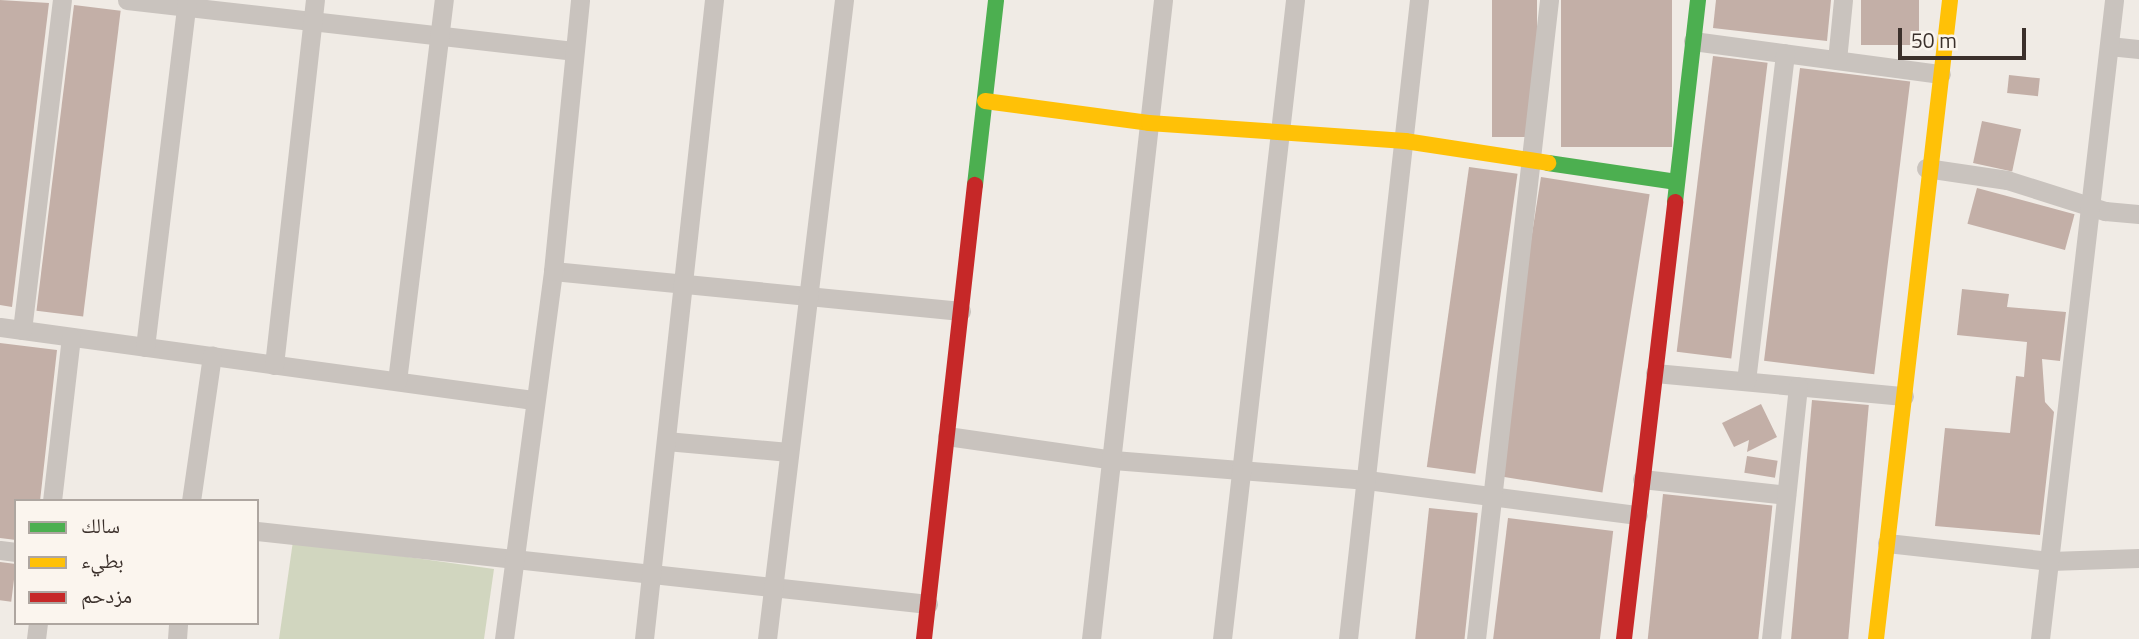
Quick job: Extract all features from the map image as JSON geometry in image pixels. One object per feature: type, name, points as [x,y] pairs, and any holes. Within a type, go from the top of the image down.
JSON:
[{"type":"street","points":[[22,330],[62,0]]},
{"type":"street","points":[[127,0],[186,3],[316,22],[573,51]]},
{"type":"street","points":[[274,365],[316,22],[315,0]]},
{"type":"street","points":[[397,382],[444,0]]},
{"type":"street","points":[[504,639],[553,271],[580,0]]},
{"type":"street","points":[[644,639],[714,0]]},
{"type":"street","points":[[767,639],[844,0]]},
{"type":"street","points":[[923,639],[996,0]]},
{"type":"street","points":[[1091,639],[1163,0]]},
{"type":"street","points":[[1222,639],[1295,0]]},
{"type":"street","points":[[1348,639],[1419,0]]},
{"type":"street","points":[[1476,639],[1549,0]]},
{"type":"street","points":[[1624,639],[1698,0]]},
{"type":"street","points":[[1837,60],[1843,0]]},
{"type":"street","points":[[1876,639],[1904,396],[1926,168],[1950,0]]},
{"type":"street","points":[[2040,639],[2114,0]]},
{"type":"street","points":[[145,347],[186,3]]},
{"type":"street","points":[[1693,41],[1941,74]]},
{"type":"street","points":[[2109,46],[2139,49]]},
{"type":"street","points":[[1746,381],[1785,53]]},
{"type":"street","points":[[985,101],[1149,123],[1405,141],[1530,164],[1677,182]]},
{"type":"street","points":[[1926,168],[2090,201],[2105,211],[2139,214]]},
{"type":"street","points":[[553,271],[807,300],[961,311]]},
{"type":"street","points":[[0,327],[534,400]]},
{"type":"street","points":[[52,499],[71,337]]},
{"type":"street","points":[[191,499],[212,356]]},
{"type":"street","points":[[1655,373],[1904,396]]},
{"type":"street","points":[[1772,639],[1798,386]]},
{"type":"street","points":[[947,436],[1112,460],[1241,474],[1367,480],[1493,499],[1638,515]]},
{"type":"street","points":[[666,440],[789,452]]},
{"type":"street","points":[[1642,479],[1786,495]]},
{"type":"street","points":[[259,531],[772,592],[928,604]]},
{"type":"street","points":[[1887,543],[2050,561],[2139,558]]},
{"type":"green space","points":[[293,541],[494,569],[484,639],[279,639]]},
{"type":"building","points":[[0,0],[49,3],[12,307],[0,305]]},
{"type":"building","points":[[1492,0],[1537,0],[1537,137],[1492,137]]},
{"type":"building","points":[[1561,0],[1672,0],[1672,147],[1561,147]]},
{"type":"building","points":[[1716,0],[1831,0],[1827,41],[1713,28]]},
{"type":"building","points":[[1861,0],[1919,0],[1919,45],[1861,45]]},
{"type":"building","points":[[74,5],[121,11],[83,316],[36,311]]},
{"type":"building","points":[[1713,56],[1768,63],[1731,358],[1677,352]]},
{"type":"building","points":[[1800,68],[1910,82],[1874,374],[1764,361]]},
{"type":"building","points":[[2009,75],[2040,78],[2038,96],[2007,93]]},
{"type":"building","points":[[1982,121],[2021,129],[2012,171],[1973,163]]},
{"type":"building","points":[[1469,167],[1518,174],[1475,474],[1427,467]]},
{"type":"building","points":[[1541,177],[1650,194],[1602,492],[1494,475]]},
{"type":"building","points":[[1977,188],[2075,214],[2065,250],[1967,224]]},
{"type":"building","points":[[1962,289],[2009,294],[2007,307],[2066,312],[2060,361],[2042,359],[2045,402],[2054,412],[2040,535],[1935,526],[1945,428],[2010,433],[2016,376],[2024,377],[2027,342],[1957,335]]},
{"type":"building","points":[[0,343],[57,350],[40,499],[14,499],[14,540],[0,538]]},
{"type":"building","points":[[1812,400],[1869,405],[1848,639],[1791,639]]},
{"type":"building","points":[[1761,404],[1777,437],[1747,452],[1749,440],[1734,447],[1722,423]]},
{"type":"building","points":[[1747,456],[1778,461],[1775,478],[1744,473]]},
{"type":"building","points":[[1663,494],[1772,505],[1758,639],[1648,639]]},
{"type":"building","points":[[1429,508],[1478,513],[1465,639],[1415,639]]},
{"type":"building","points":[[1508,518],[1613,531],[1600,639],[1493,639]]},
{"type":"building","points":[[0,562],[14,564],[11,602],[0,600]]},
{"type":"traffic: fast","points":[[975,185],[996,0]]},
{"type":"traffic: fast","points":[[1675,202],[1698,0]]},
{"type":"traffic: fast","points":[[1548,163],[1677,182]]},
{"type":"traffic: slow","points":[[1876,639],[1950,0]]},
{"type":"traffic: slow","points":[[985,101],[1149,123],[1405,141],[1548,163]]},
{"type":"traffic: jam","points":[[924,639],[975,185]]},
{"type":"traffic: jam","points":[[1624,639],[1675,202]]}]
